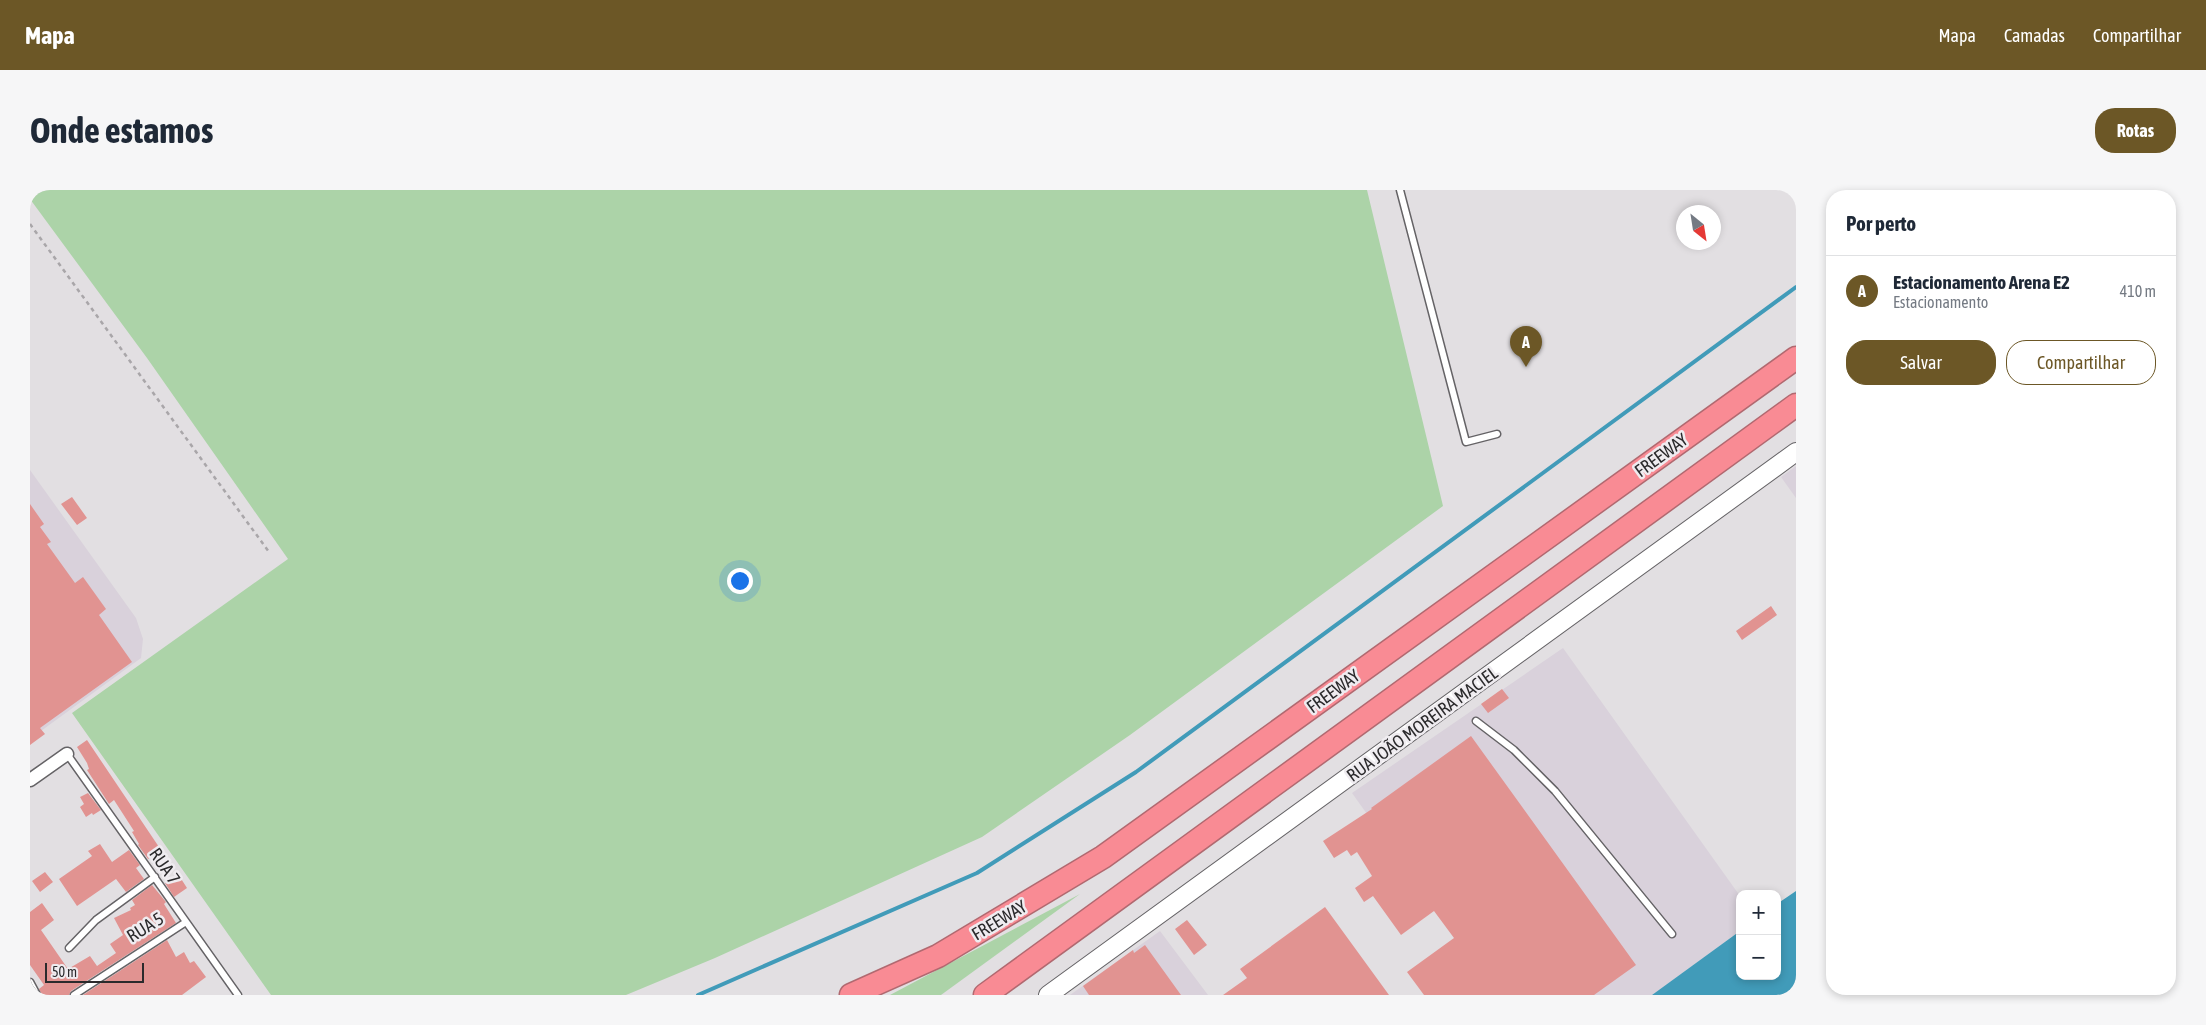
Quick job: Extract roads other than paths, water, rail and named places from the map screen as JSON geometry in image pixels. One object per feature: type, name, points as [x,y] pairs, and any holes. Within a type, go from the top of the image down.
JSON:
[{"type":"highway","name":"FREEWAY","points":[[851,995],[938,956],[1103,856],[1796,358]]},
{"type":"highway","points":[[985,995],[1796,405]]},
{"type":"street","name":"RUA JOÃO MOREIRA MACIEL","points":[[1048,995],[1796,452]]},
{"type":"street","points":[[30,780],[66,754]]},
{"type":"lane","points":[[1400,190],[1466,442],[1497,434]]},
{"type":"lane","points":[[1476,721],[1514,750],[1555,791],[1672,934]]},
{"type":"lane","name":"RUA 7","points":[[66,754],[238,995]]},
{"type":"lane","points":[[69,948],[96,920],[155,877]]},
{"type":"lane","name":"RUA 5","points":[[74,995],[186,922]]},
{"type":"lane","points":[[30,982],[37,995]]},
{"type":"water","points":[[1796,891],[1796,995],[1652,995],[1736,934],[1736,980],[1781,980],[1781,901]]},
{"type":"waterway","points":[[698,995],[977,873],[1136,772],[1796,287]]},
{"type":"place","name":"Estacionamento Arena E2","points":[[1526,367]]}]
